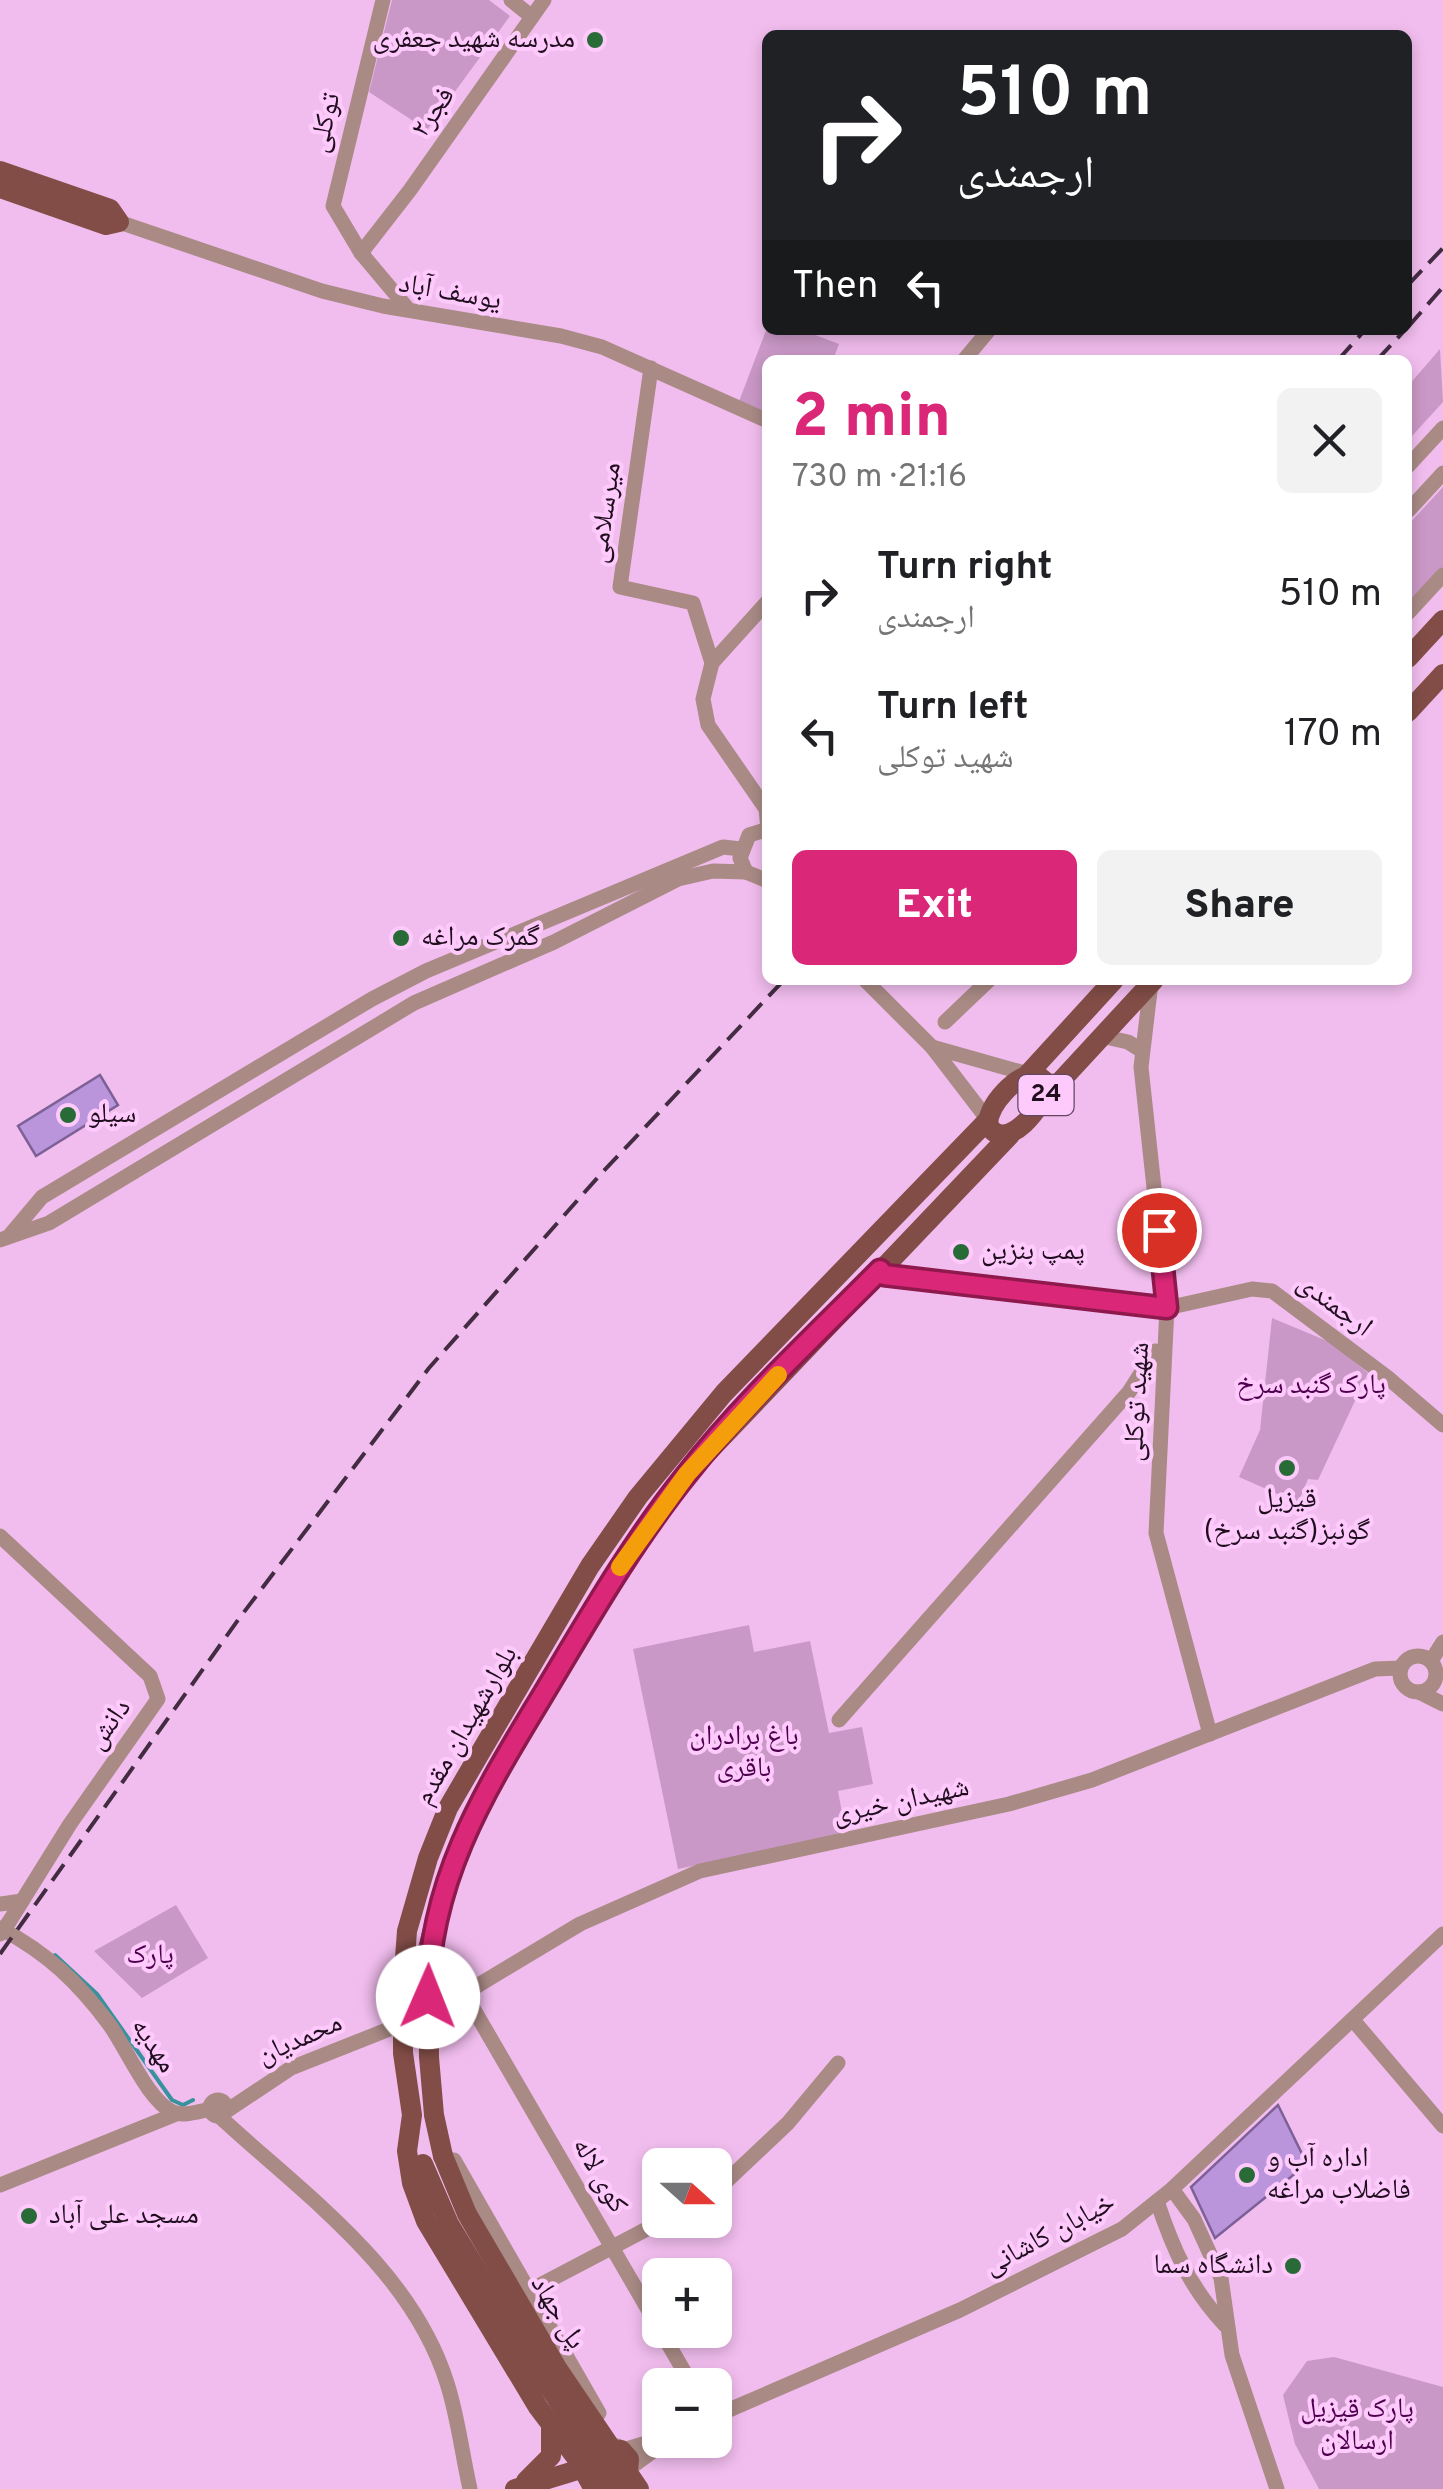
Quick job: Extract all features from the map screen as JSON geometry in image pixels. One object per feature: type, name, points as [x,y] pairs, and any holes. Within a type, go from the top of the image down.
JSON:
[{"type":"main road","points":[[0,171],[110,209],[120,222],[106,225],[0,188]]},
{"type":"main road","points":[[1412,654],[1443,620]]},
{"type":"main road","points":[[1412,708],[1443,674]]},
{"type":"main road","name":"24","points":[[1109,985],[992,1108],[989,1129],[996,1136],[1010,1134],[1149,985]]},
{"type":"main road","name":"24","points":[[1028,1074],[1044,1079],[1045,1098]]},
{"type":"main road","name":"بلوارشهیدان مقدم","points":[[584,2468],[551,2429],[426,2221],[412,2183],[406,2151],[412,2115],[402,2024],[406,1932],[434,1842],[482,1748],[598,1554],[638,1497],[724,1393],[988,1120]]},
{"type":"main road","name":"بلوارشهیدان مقدم","points":[[434,2114],[427,2016],[428,1949],[459,1847],[512,1745],[610,1584],[690,1470],[1010,1134]]},
{"type":"main road","name":"پل جهاد","points":[[434,2114],[444,2156],[467,2214],[639,2489]]},
{"type":"main road","name":"پل جهاد","points":[[412,2115],[423,2164],[449,2224],[542,2377],[618,2489]]},
{"type":"main road","points":[[520,2377],[534,2382],[548,2380],[559,2358]]},
{"type":"main road","points":[[515,2489],[541,2470],[551,2456],[551,2429]]},
{"type":"main road","points":[[515,2489],[546,2484],[603,2455],[625,2459]]},
{"type":"main road","name":"24","points":[[584,2468],[595,2489],[625,2459]]},
{"type":"street","name":"توکلی","points":[[383,0],[333,206],[361,252],[408,309]]},
{"type":"street","points":[[511,0],[532,17]]},
{"type":"street","name":"فجر۲","points":[[361,252],[410,190],[544,0]]},
{"type":"street","name":"یوسف آباد","points":[[120,222],[322,291],[602,346],[762,418]]},
{"type":"street","points":[[968,355],[985,335]]},
{"type":"street","name":"میرسلامی","points":[[651,368],[620,586],[694,603],[712,663]]},
{"type":"street","points":[[1412,462],[1443,428]]},
{"type":"street","points":[[1412,507],[1443,473]]},
{"type":"street","points":[[1412,608],[1443,576]]},
{"type":"street","points":[[762,608],[712,663],[703,699],[708,724],[762,803]]},
{"type":"street","points":[[746,872],[740,849],[749,835],[762,831]]},
{"type":"street","points":[[5,1237],[49,1223],[379,1022],[432,994],[554,942],[635,892],[724,846],[740,849]]},
{"type":"street","points":[[5,1237],[42,1197],[372,999],[426,971],[635,892],[678,880],[712,872],[746,872],[762,879]]},
{"type":"street","points":[[426,971],[432,994]]},
{"type":"street","points":[[870,985],[932,1047],[988,1120]]},
{"type":"street","points":[[945,1022],[985,985]]},
{"type":"street","name":"شهید توکلی","points":[[1152,985],[1142,1050],[1167,1308],[1156,1533],[1210,1734]]},
{"type":"street","points":[[1101,1036],[1128,1042],[1142,1050]]},
{"type":"street","points":[[932,1047],[1028,1074]]},
{"type":"street","name":"ارجمندی","points":[[880,1270],[884,1275],[1167,1308],[1252,1289],[1272,1291],[1373,1366],[1443,1425]]},
{"type":"street","points":[[839,1720],[1129,1392],[1154,1351]]},
{"type":"street","points":[[0,1561],[6,1542]]},
{"type":"street","name":"دانش","points":[[3,1928],[158,1699],[150,1676],[6,1542]]},
{"type":"street","points":[[1419,1692],[1434,1684],[1443,1642]]},
{"type":"street","points":[[1436,1667],[1414,1657],[1401,1668],[1404,1685],[1443,1704]]},
{"type":"street","name":"شهیدان خیری","points":[[427,2016],[580,1924],[700,1871],[1015,1802],[1092,1780],[1375,1669],[1401,1668]]},
{"type":"street","points":[[0,1904],[22,1901]]},
{"type":"street","name":"مهدیه","points":[[3,1928],[69,1974],[110,2025],[152,2093],[176,2114],[219,2109]]},
{"type":"street","name":"خیابان کاشانی","points":[[732,2409],[960,2310],[1122,2229],[1172,2188],[1443,1934]]},
{"type":"street","name":"کوی لاله","points":[[463,1992],[682,2368]]},
{"type":"street","points":[[1353,2020],[1443,2126]]},
{"type":"street","name":"محمدیان","points":[[219,2109],[290,2068],[402,2024]]},
{"type":"street","points":[[732,2176],[788,2123],[838,2064]]},
{"type":"street","points":[[219,2109],[368,2253],[408,2302],[447,2382],[470,2489]]},
{"type":"street","points":[[0,2185],[176,2114]]},
{"type":"street","name":"24","points":[[434,2114],[466,2186],[527,2292],[559,2358],[625,2459]]},
{"type":"street","points":[[1172,2188],[1194,2219],[1221,2278],[1225,2325],[1277,2489]]},
{"type":"street","points":[[1156,2201],[1173,2248],[1196,2293],[1225,2325]]},
{"type":"street","points":[[527,2292],[642,2230]]},
{"type":"street","points":[[625,2459],[642,2449]]},
{"type":"street","points":[[625,2459],[642,2452]]},
{"type":"green space","points":[[392,0],[489,0],[510,16],[427,130],[369,92]]},
{"type":"green space","points":[[764,335],[815,335],[839,344],[835,355],[762,355],[762,413],[738,404]]},
{"type":"green space","points":[[1440,349],[1443,402],[1412,436],[1412,381]]},
{"type":"green space","points":[[1443,487],[1443,570],[1412,604],[1412,521]]},
{"type":"green space","name":"پارک گنبد سرخ","points":[[1272,1318],[1332,1343],[1368,1373],[1318,1480],[1308,1479],[1298,1503],[1239,1477],[1260,1430]]},
{"type":"green space","name":"باغ برادران باقری","points":[[749,1625],[754,1652],[810,1641],[829,1733],[862,1727],[873,1784],[838,1791],[846,1834],[678,1869],[633,1649]]},
{"type":"green space","name":"پارک","points":[[176,1905],[208,1958],[142,1998],[94,1951]]},
{"type":"green space","name":"پارک قیزیل ارسالان","points":[[1334,2357],[1443,2387],[1443,2489],[1319,2489],[1295,2444],[1283,2395],[1307,2361]]},
{"type":"building","name":"سیلو","points":[[100,1075],[118,1105],[36,1156],[18,1126]]},
{"type":"building","name":"اداره آب و فاضلاب مراغه","points":[[1278,2105],[1307,2164],[1215,2238],[1191,2187]]},
{"type":"waterway","points":[[55,1955],[97,1994],[172,2100],[183,2105],[193,2100]]},
{"type":"railway","points":[[1412,281],[1443,248]]},
{"type":"railway","points":[[1412,322],[1443,287]]},
{"type":"railway","points":[[1342,355],[1360,335]]},
{"type":"railway","points":[[1382,355],[1400,335]]},
{"type":"railway","points":[[0,1954],[238,1620],[429,1368],[599,1176],[779,985]]},
{"type":"slow traffic","points":[[620,1567],[687,1474],[778,1375]]},
{"type":"place","name":"مدرسه شهید جعفری","points":[[595,40]]},
{"type":"place","name":"گمرک مراغه","points":[[401,938]]},
{"type":"place","name":"سیلو","points":[[68,1115]]},
{"type":"place","name":"پمپ بنزین","points":[[961,1252]]},
{"type":"place","name":"قیزیل گونبز(گنبد سرخ)","points":[[1287,1468]]},
{"type":"place","name":"اداره آب و فاضلاب مراغه","points":[[1247,2175]]},
{"type":"place","name":"مسجد علی آباد","points":[[29,2216]]},
{"type":"place","name":"دانشگاه سما","points":[[1293,2266]]},
{"type":"route","points":[[428,1997],[428,1949],[442,1893],[477,1807],[619,1569],[687,1474],[744,1410],[880,1270],[884,1275],[1167,1308],[1159,1230]]}]
